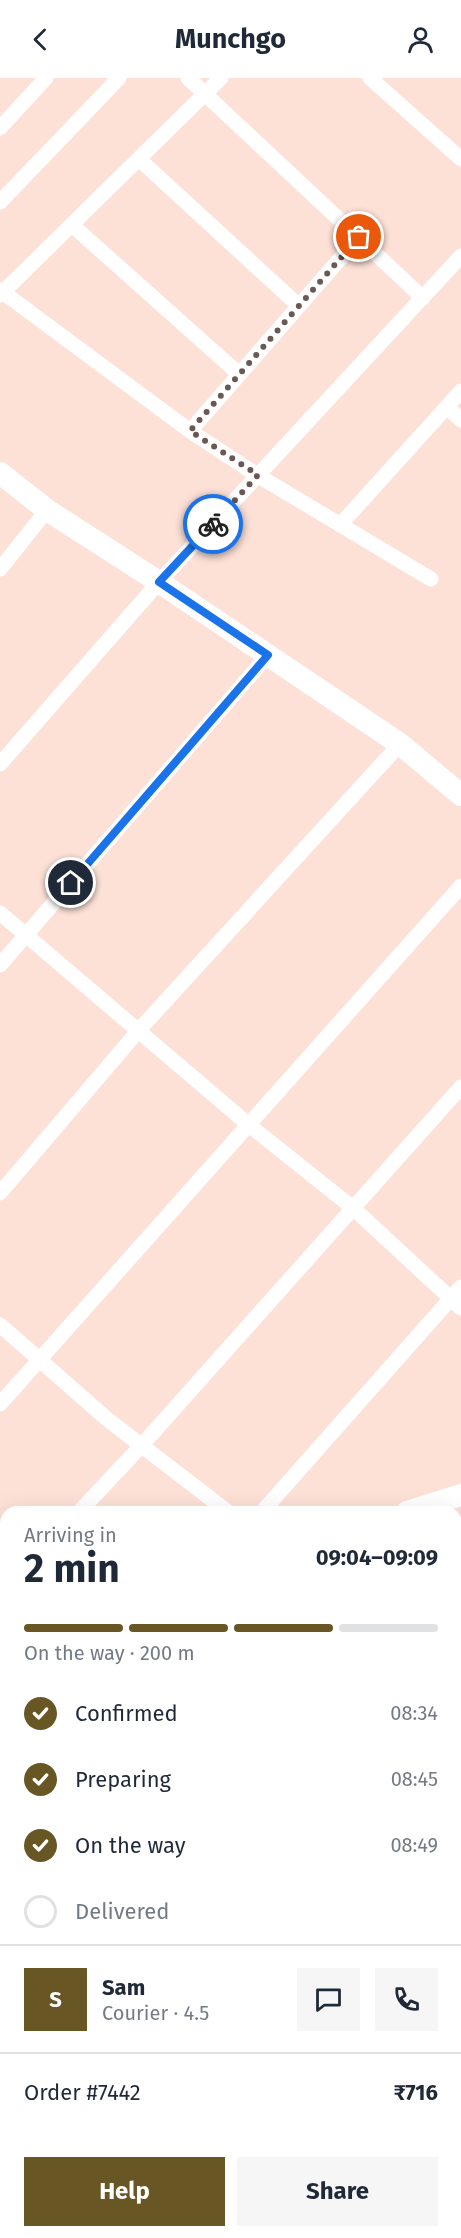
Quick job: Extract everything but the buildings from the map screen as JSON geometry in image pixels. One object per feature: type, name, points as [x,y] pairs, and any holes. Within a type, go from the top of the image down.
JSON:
[{"type":"street","points":[[0,128],[46,78]]},
{"type":"street","points":[[0,202],[119,78]]},
{"type":"street","points":[[188,78],[423,297]]},
{"type":"street","points":[[221,78],[1,293],[190,431],[258,475],[431,579]]},
{"type":"street","points":[[370,78],[461,159]]},
{"type":"street","points":[[139,159],[299,306]]},
{"type":"street","points":[[72,225],[239,374]]},
{"type":"street","points":[[190,431],[359,237]]},
{"type":"street","points":[[0,764],[159,582],[461,256]]},
{"type":"street","points":[[340,525],[461,390]]},
{"type":"street","points":[[447,407],[461,420]]},
{"type":"street","points":[[0,472],[47,510],[159,582],[400,744],[461,795]]},
{"type":"street","points":[[2,562],[47,510]]},
{"type":"street","points":[[0,965],[268,655]]},
{"type":"street","points":[[0,1193],[139,1030],[400,744]]},
{"type":"street","points":[[0,1404],[461,886]]},
{"type":"street","points":[[0,913],[249,1125],[353,1208],[456,1303]]},
{"type":"street","points":[[85,1506],[142,1445],[461,1087]]},
{"type":"street","points":[[268,1506],[456,1303],[461,1287]]},
{"type":"street","points":[[0,1325],[106,1419],[220,1506]]},
{"type":"street","points":[[425,1506],[461,1494]]},
{"type":"way so far","points":[[213,524],[258,475],[190,431],[359,237]]},
{"type":"route","points":[[71,883],[268,655],[159,582],[213,524]]}]
